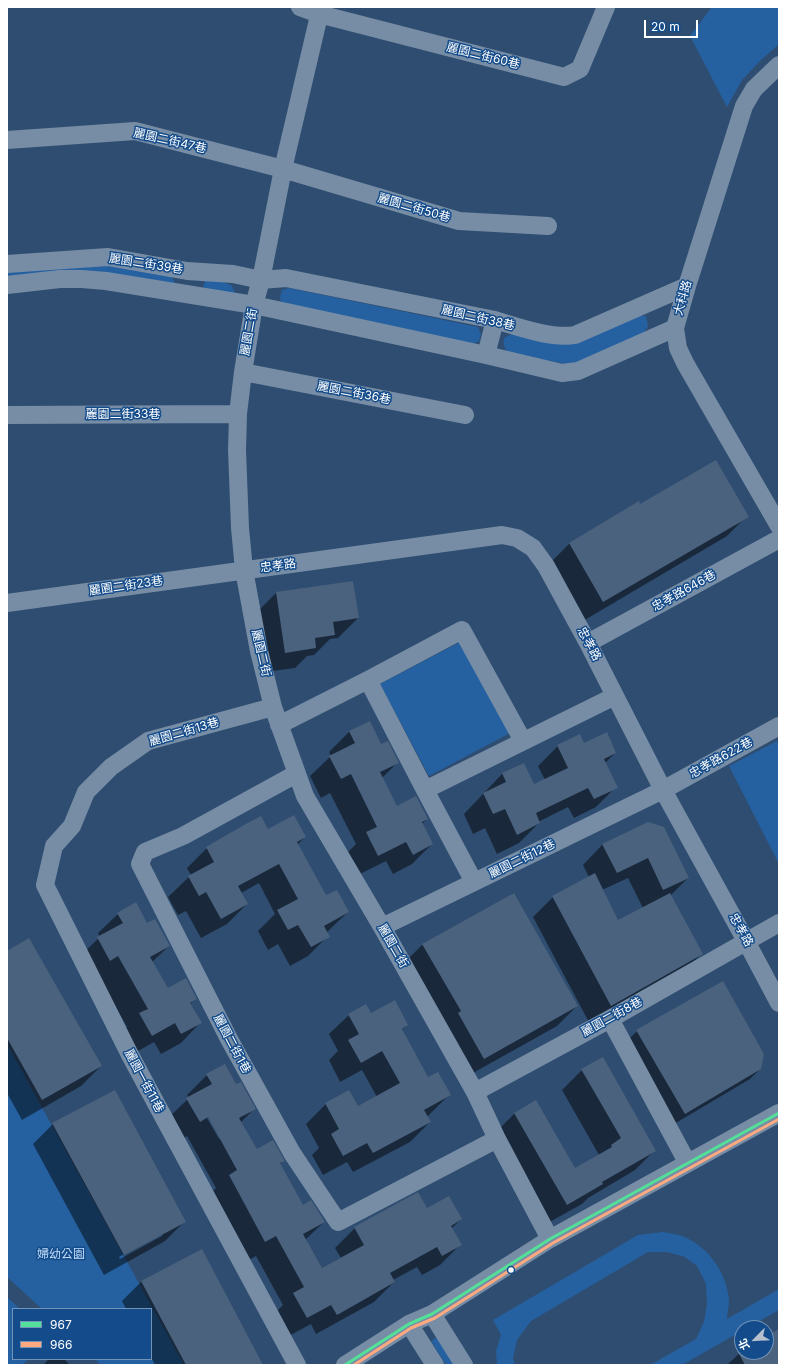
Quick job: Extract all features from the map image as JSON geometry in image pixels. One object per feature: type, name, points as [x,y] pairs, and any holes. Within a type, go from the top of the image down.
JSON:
[{"type":"street","name":"麗園二街60巷","points":[[300,7],[320,10],[564,77],[580,69],[606,7]]},
{"type":"street","name":"麗園二街","points":[[320,10],[283,169],[254,305],[238,414],[237,450],[240,528],[244,570],[259,651],[273,707],[305,796],[476,1092],[497,1139],[550,1239]]},
{"type":"street","name":"大科路","points":[[779,65],[754,88],[744,106],[675,328],[678,348],[685,363],[779,526]]},
{"type":"street","name":"麗園二街47巷","points":[[7,140],[135,131],[283,169]]},
{"type":"street","name":"麗園二街50巷","points":[[283,169],[459,221],[548,226]]},
{"type":"street","name":"麗園二街39巷","points":[[7,264],[108,257],[187,271],[233,274],[260,280]]},
{"type":"street","points":[[183,294],[187,271]]},
{"type":"street","name":"麗園二街38巷","points":[[260,280],[286,278],[495,320],[516,327],[566,336],[576,335],[687,286]]},
{"type":"street","name":"麗園二街39巷","points":[[7,285],[82,279],[106,281],[254,305]]},
{"type":"street","points":[[254,305],[562,373],[578,371],[675,328]]},
{"type":"street","points":[[486,355],[495,320]]},
{"type":"street","name":"麗園二街36巷","points":[[243,372],[465,415]]},
{"type":"street","name":"麗園二街33巷","points":[[7,415],[238,414]]},
{"type":"street","name":"忠孝路","points":[[244,570],[502,535],[517,538],[533,548],[546,566],[588,643],[662,790],[779,1003]]},
{"type":"street","name":"忠孝路646巷","points":[[588,643],[779,539]]},
{"type":"street","name":"麗園二街23巷","points":[[7,602],[244,570]]},
{"type":"street","points":[[279,724],[368,680],[462,630],[523,741]]},
{"type":"street","points":[[368,680],[474,882]]},
{"type":"street","points":[[425,790],[615,696]]},
{"type":"street","name":"麗園二街13巷","points":[[86,792],[111,768],[148,741],[273,707]]},
{"type":"street","name":"忠孝路622巷","points":[[662,790],[779,726]]},
{"type":"street","name":"麗園二街1巷","points":[[296,774],[183,836],[145,852],[140,864],[229,1039],[292,1153],[338,1222],[497,1139]]},
{"type":"street","name":"麗園二街12巷","points":[[382,927],[662,790]]},
{"type":"street","name":"麗園一街11巷","points":[[86,792],[72,826],[54,846],[45,885],[130,1055],[297,1365]]},
{"type":"street","points":[[746,941],[779,923]]},
{"type":"street","name":"麗園二街8巷","points":[[476,1092],[610,1019],[746,941]]},
{"type":"street","points":[[610,1019],[687,1162]]},
{"type":"street","points":[[345,1365],[409,1324],[432,1314],[550,1239],[687,1162],[779,1113]]},
{"type":"street","points":[[432,1314],[464,1365]]},
{"type":"street","points":[[409,1324],[435,1365]]},
{"type":"green space","points":[[712,7],[779,7],[779,44],[742,80],[727,107],[690,36]]},
{"type":"green space","points":[[110,264],[171,276],[176,284],[7,280],[7,271]]},
{"type":"green space","points":[[206,278],[231,285],[236,294],[211,293],[203,287]]},
{"type":"green space","points":[[289,288],[478,327],[481,334],[479,341],[471,345],[282,305],[280,297],[282,290]]},
{"type":"green space","points":[[635,315],[646,316],[648,326],[643,335],[578,364],[566,364],[509,353],[504,346],[504,338],[514,333],[556,343]]},
{"type":"green space","points":[[462,641],[510,733],[429,776],[380,684]]},
{"type":"green space","points":[[777,741],[779,745],[779,864],[729,766]]},
{"type":"green space","name":"婦幼公園","points":[[7,1044],[184,1365],[101,1365],[96,1360],[152,1360],[152,1308],[41,1308],[7,1277]]},
{"type":"green space","points":[[663,1232],[680,1235],[700,1246],[714,1262],[724,1280],[729,1300],[727,1319],[779,1289],[779,1310],[761,1320],[734,1320],[734,1336],[682,1365],[650,1365],[696,1339],[704,1322],[707,1304],[706,1284],[697,1266],[685,1257],[667,1252],[648,1252],[531,1321],[517,1340],[513,1358],[515,1365],[497,1365],[496,1351],[501,1335],[493,1320],[638,1235]]},
{"type":"green space","points":[[7,1297],[19,1308],[12,1308],[12,1360],[27,1360],[22,1365],[7,1365]]},
{"type":"green space","points":[[439,1336],[457,1365],[446,1365],[431,1341]]},
{"type":"building","points":[[716,460],[749,517],[603,602],[569,543],[639,501],[640,504]]},
{"type":"building","points":[[353,581],[359,618],[333,622],[335,635],[315,638],[316,648],[285,653],[276,592]]},
{"type":"building","points":[[370,721],[381,744],[388,741],[399,763],[380,772],[397,806],[416,796],[428,819],[422,822],[433,844],[413,855],[406,842],[378,856],[366,832],[377,827],[351,774],[341,779],[329,756],[355,743],[349,731]]},
{"type":"building","points":[[607,732],[616,753],[604,759],[618,788],[594,799],[588,788],[536,813],[540,823],[517,835],[505,809],[493,814],[483,793],[506,782],[502,773],[524,763],[534,784],[568,768],[557,745],[580,734],[584,743]]},
{"type":"building","points":[[294,815],[306,837],[297,842],[326,895],[337,890],[349,912],[324,926],[330,937],[311,947],[298,925],[288,930],[277,910],[298,899],[279,864],[238,886],[248,904],[221,919],[206,892],[199,896],[188,876],[214,862],[206,847],[244,825],[261,816],[268,829]]},
{"type":"building","points":[[648,822],[664,827],[689,878],[663,890],[648,858],[617,873],[602,844]]},
{"type":"building","points":[[595,873],[618,920],[670,893],[703,954],[611,1006],[552,896]]},
{"type":"building","points":[[514,893],[578,1006],[484,1059],[458,1013],[461,1011],[422,944]]},
{"type":"building","points":[[136,902],[147,923],[155,919],[170,946],[150,957],[168,988],[186,978],[197,999],[190,1003],[202,1023],[181,1034],[175,1023],[152,1036],[139,1013],[148,1009],[118,956],[110,961],[97,937],[123,923],[117,913]]},
{"type":"building","points":[[29,938],[102,1066],[42,1100],[7,1038],[7,951]]},
{"type":"building","points":[[723,981],[764,1054],[761,1069],[685,1114],[636,1030]]},
{"type":"building","points":[[395,1000],[408,1025],[402,1029],[428,1077],[438,1072],[451,1095],[424,1110],[431,1122],[373,1153],[367,1143],[343,1156],[331,1134],[339,1129],[325,1103],[349,1090],[358,1106],[400,1083],[382,1051],[361,1063],[348,1040],[359,1034],[348,1014],[366,1004],[371,1013]]},
{"type":"building","points":[[603,1057],[656,1151],[602,1182],[603,1184],[567,1205],[514,1113],[536,1100],[575,1168],[612,1147],[611,1145],[621,1138],[581,1069]]},
{"type":"building","points":[[225,1064],[236,1084],[241,1082],[256,1109],[239,1118],[257,1149],[273,1140],[285,1161],[280,1163],[303,1205],[311,1200],[325,1222],[303,1234],[322,1268],[364,1245],[354,1227],[418,1192],[427,1208],[449,1196],[462,1219],[451,1226],[462,1245],[442,1256],[437,1247],[390,1273],[395,1282],[337,1315],[331,1305],[307,1318],[293,1293],[304,1287],[276,1236],[265,1242],[229,1175],[237,1170],[208,1117],[200,1122],[186,1098],[212,1084],[206,1074]]},
{"type":"building","points":[[115,1090],[186,1222],[124,1255],[52,1123]]},
{"type":"building","points":[[202,1249],[263,1365],[186,1365],[141,1281]]},
{"type":"building","points":[[779,1329],[779,1365],[745,1365],[742,1360],[774,1360],[774,1332]]},
{"type":"transit line","name":"967","points":[[345,1365],[409,1324],[432,1314],[550,1239],[779,1113]]},
{"type":"transit line","name":"966","points":[[354,1365],[411,1328],[435,1318],[553,1243],[779,1119]]}]
